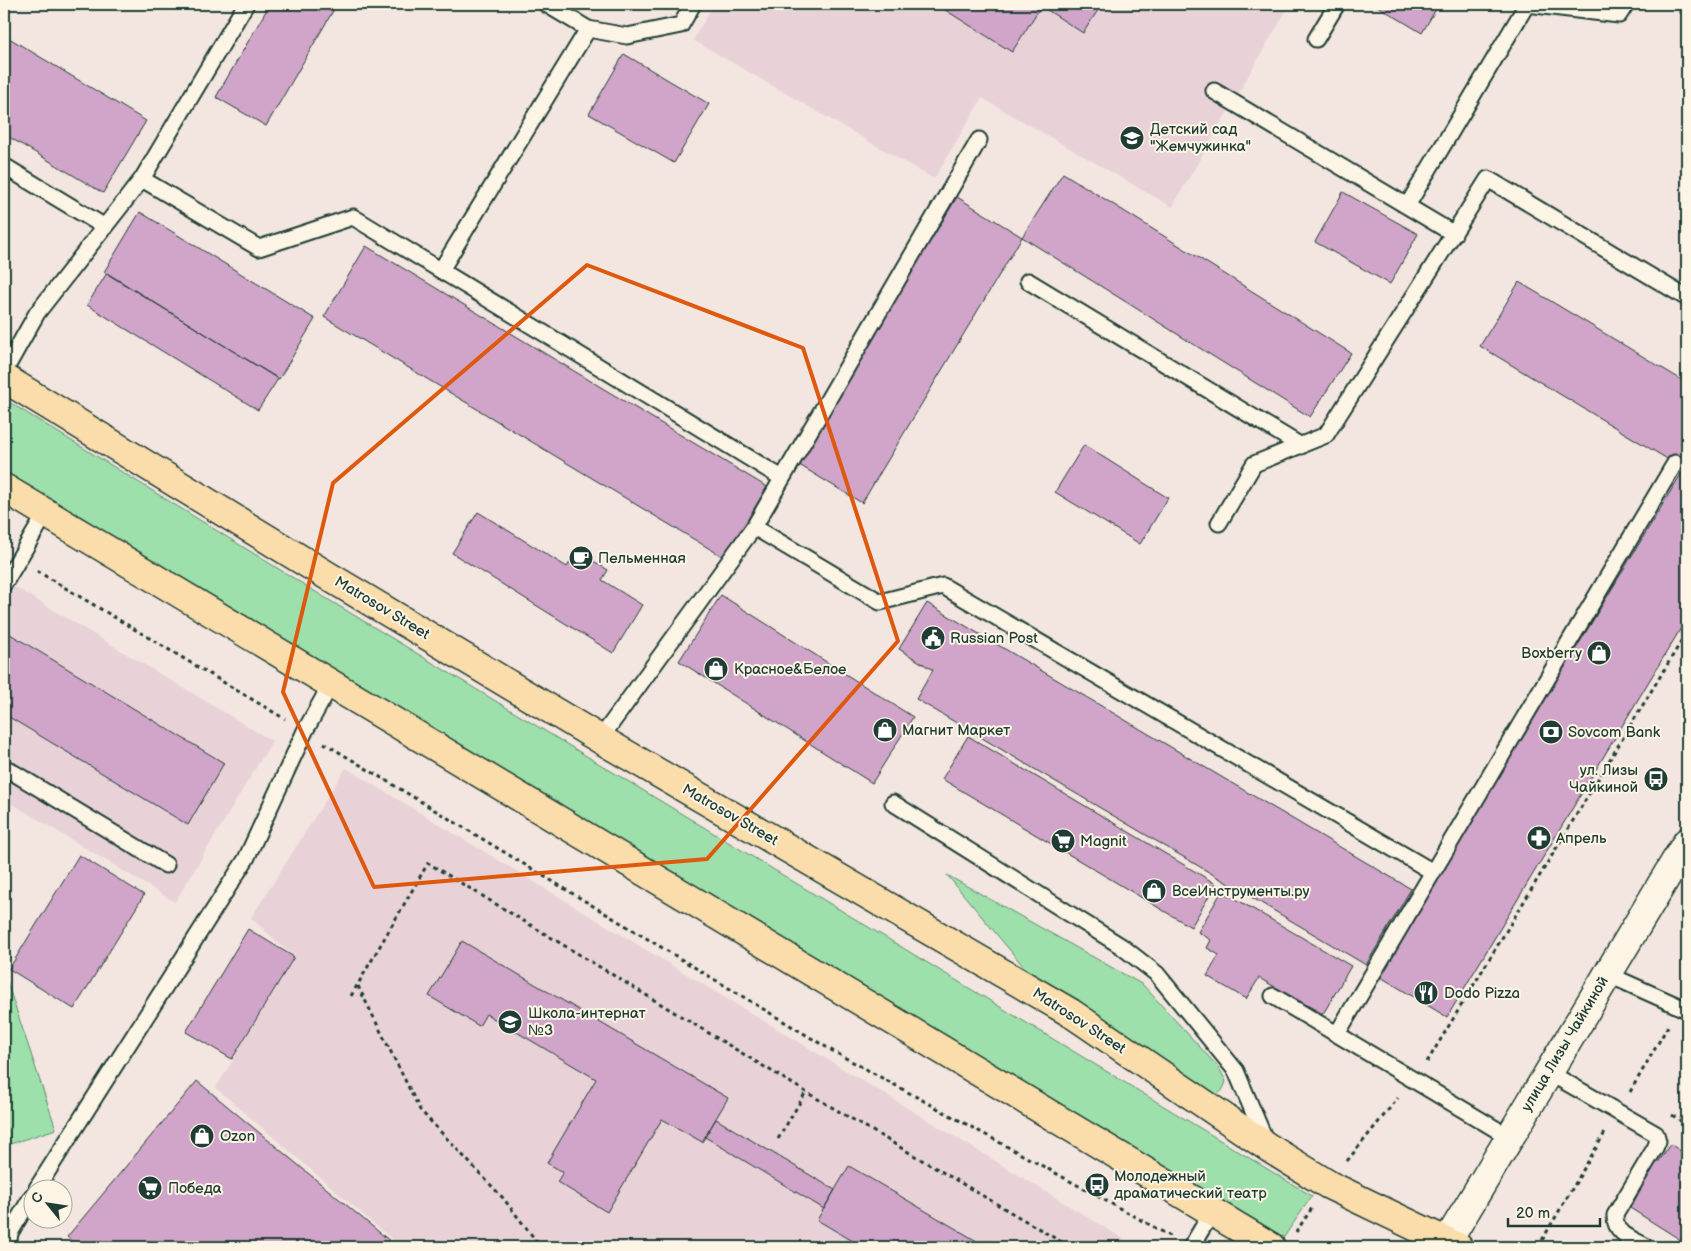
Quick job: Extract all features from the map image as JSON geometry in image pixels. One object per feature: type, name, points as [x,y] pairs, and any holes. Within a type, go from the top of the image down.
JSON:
[{"type":"main road","name":"Matrosov Street","points":[[4,378],[600,739],[1071,1013],[1269,1148],[1329,1185],[1450,1245]]},
{"type":"main road","points":[[4,488],[1212,1212],[1281,1243]]},
{"type":"main road","name":"улица Лизы Чайкиной","points":[[1450,1245],[1509,1137],[1687,842]]},
{"type":"lane","points":[[4,372],[37,314],[142,179],[246,4]]},
{"type":"lane","points":[[546,4],[588,29],[627,36],[681,25],[693,4]]},
{"type":"lane","points":[[1316,39],[1337,4]]},
{"type":"lane","points":[[1407,206],[1527,4],[1619,15],[1626,4]]},
{"type":"lane","points":[[441,270],[588,29]]},
{"type":"lane","points":[[1214,91],[1454,234]]},
{"type":"lane","points":[[600,739],[754,527],[979,140]]},
{"type":"lane","points":[[4,166],[105,227]]},
{"type":"lane","points":[[142,179],[259,248],[353,217],[782,478]]},
{"type":"lane","points":[[1219,523],[1254,464],[1326,435],[1488,179],[1687,298]]},
{"type":"lane","points":[[1028,281],[1301,446]]},
{"type":"lane","points":[[1336,1034],[1675,463]]},
{"type":"lane","points":[[4,584],[46,513]]},
{"type":"lane","points":[[754,527],[880,602],[943,586],[1433,872]]},
{"type":"lane","points":[[44,1178],[246,859],[305,731],[331,684]]},
{"type":"lane","points":[[4,767],[166,865]]},
{"type":"lane","points":[[893,803],[1121,946],[1157,974],[1236,1071],[1269,1148]]},
{"type":"lane","points":[[1607,974],[1687,1010]]},
{"type":"lane","points":[[1273,996],[1509,1137]]},
{"type":"lane","points":[[1548,1072],[1656,1134],[1658,1141],[1656,1148],[1615,1215],[1614,1223],[1617,1229],[1647,1247]]},
{"type":"lane","points":[[1191,1247],[1212,1212]]},
{"type":"lane","points":[[8,1247],[10,1233],[22,1213]]},
{"type":"path","points":[[18,560],[305,731],[831,1050],[1172,1238]]},
{"type":"path","points":[[1281,1243],[1425,1066],[1687,632]]},
{"type":"path","points":[[352,996],[428,863],[806,1092],[1070,1247]]},
{"type":"path","points":[[358,986],[420,1110],[503,1198],[541,1247]]},
{"type":"path","points":[[778,1139],[806,1092]]},
{"type":"highlighted area","points":[[587,265],[803,348],[898,641],[707,859],[374,887],[283,692],[333,483]]},
{"type":"shaded area","name":"Детский сад \"Жемчужинка\"","points":[[714,4],[1290,4],[1172,207],[982,98],[934,179],[693,40]]},
{"type":"shaded area","points":[[13,586],[272,741],[175,902],[4,799],[4,600]]},
{"type":"shaded area","name":"Школа-интернат №3","points":[[346,768],[1137,1247],[401,1247],[216,1088],[294,957],[251,918]]},
{"type":"green space","points":[[4,399],[324,597],[1312,1196],[1284,1237],[291,646],[4,472]]},
{"type":"green space","points":[[947,875],[1143,985],[1219,1068],[1226,1081],[1222,1091],[1213,1096],[1044,991]]},
{"type":"green space","points":[[4,973],[56,1129],[4,1146]]},
{"type":"building","points":[[270,4],[337,4],[266,126],[216,97]]},
{"type":"building","points":[[941,4],[1102,4],[1083,33],[1041,6],[1012,52],[939,6]]},
{"type":"building","points":[[1374,4],[1439,4],[1422,33]]},
{"type":"building","points":[[1684,4],[1687,4],[1687,17],[1679,12]]},
{"type":"building","points":[[4,35],[146,121],[103,193],[4,134]]},
{"type":"building","points":[[624,54],[709,104],[674,163],[589,114]]},
{"type":"building","points":[[1063,173],[1351,353],[1310,417],[1022,237]]},
{"type":"building","points":[[1343,192],[1418,234],[1390,284],[1315,242]]},
{"type":"building","points":[[957,197],[1022,237],[862,503],[796,463]]},
{"type":"building","points":[[140,212],[315,319],[279,379],[104,272]]},
{"type":"building","points":[[366,246],[767,487],[725,558],[324,317]]},
{"type":"building","points":[[107,273],[278,379],[258,410],[87,305]]},
{"type":"building","points":[[1519,282],[1687,383],[1687,618],[1447,1017],[1379,976],[1684,469],[1480,346]]},
{"type":"building","points":[[1084,445],[1168,498],[1140,544],[1055,492]]},
{"type":"building","points":[[478,512],[567,567],[577,551],[608,570],[602,580],[642,605],[613,653],[452,553]]},
{"type":"building","points":[[721,595],[913,717],[872,783],[679,661]]},
{"type":"building","points":[[927,603],[1411,889],[1366,965],[916,699],[933,670],[899,649]]},
{"type":"building","points":[[10,634],[224,763],[188,825],[4,714],[4,645]]},
{"type":"building","points":[[968,736],[1216,884],[1191,927],[942,779]]},
{"type":"building","points":[[79,855],[144,895],[74,1009],[9,969]]},
{"type":"building","points":[[1222,891],[1351,966],[1323,1014],[1259,978],[1246,999],[1207,976],[1219,955],[1207,948],[1211,940],[1198,932]]},
{"type":"building","points":[[248,929],[294,957],[232,1059],[186,1032]]},
{"type":"building","points":[[462,941],[728,1098],[702,1142],[662,1119],[607,1212],[557,1182],[563,1172],[547,1163],[596,1079],[486,1014],[479,1026],[429,996]]},
{"type":"building","points":[[197,1081],[397,1247],[79,1247],[67,1237]]},
{"type":"building","points":[[716,1119],[835,1190],[824,1209],[705,1137]]},
{"type":"building","points":[[1670,1144],[1687,1155],[1687,1244],[1630,1208],[1641,1190],[1637,1187],[1654,1160],[1658,1163]]},
{"type":"building","points":[[849,1166],[987,1247],[863,1247],[817,1220]]},
{"type":"place","name":"Детский сад \"Жемчужинка\"","points":[[1132,138]]},
{"type":"place","name":"Пельменная","points":[[581,558]]},
{"type":"place","name":"Russian Post","points":[[933,638]]},
{"type":"place","name":"Boxberry","points":[[1599,653]]},
{"type":"place","name":"Красное&Белое","points":[[716,669]]},
{"type":"place","name":"Магнит Маркет","points":[[885,730]]},
{"type":"place","name":"Sovcom Bank","points":[[1551,732]]},
{"type":"place","name":"ул. Лизы Чайкиной","points":[[1656,779]]},
{"type":"place","name":"Апрель","points":[[1539,838]]},
{"type":"place","name":"Magnit","points":[[1063,841]]},
{"type":"place","name":"ВсеИнструменты.ру","points":[[1154,891]]},
{"type":"place","name":"Dodo Pizza","points":[[1426,993]]},
{"type":"place","name":"Школа-интернат №3","points":[[510,1022]]},
{"type":"place","name":"Ozon","points":[[202,1136]]},
{"type":"place","name":"Молодежный драматический театр","points":[[1097,1185]]},
{"type":"place","name":"Победа","points":[[150,1188]]}]
